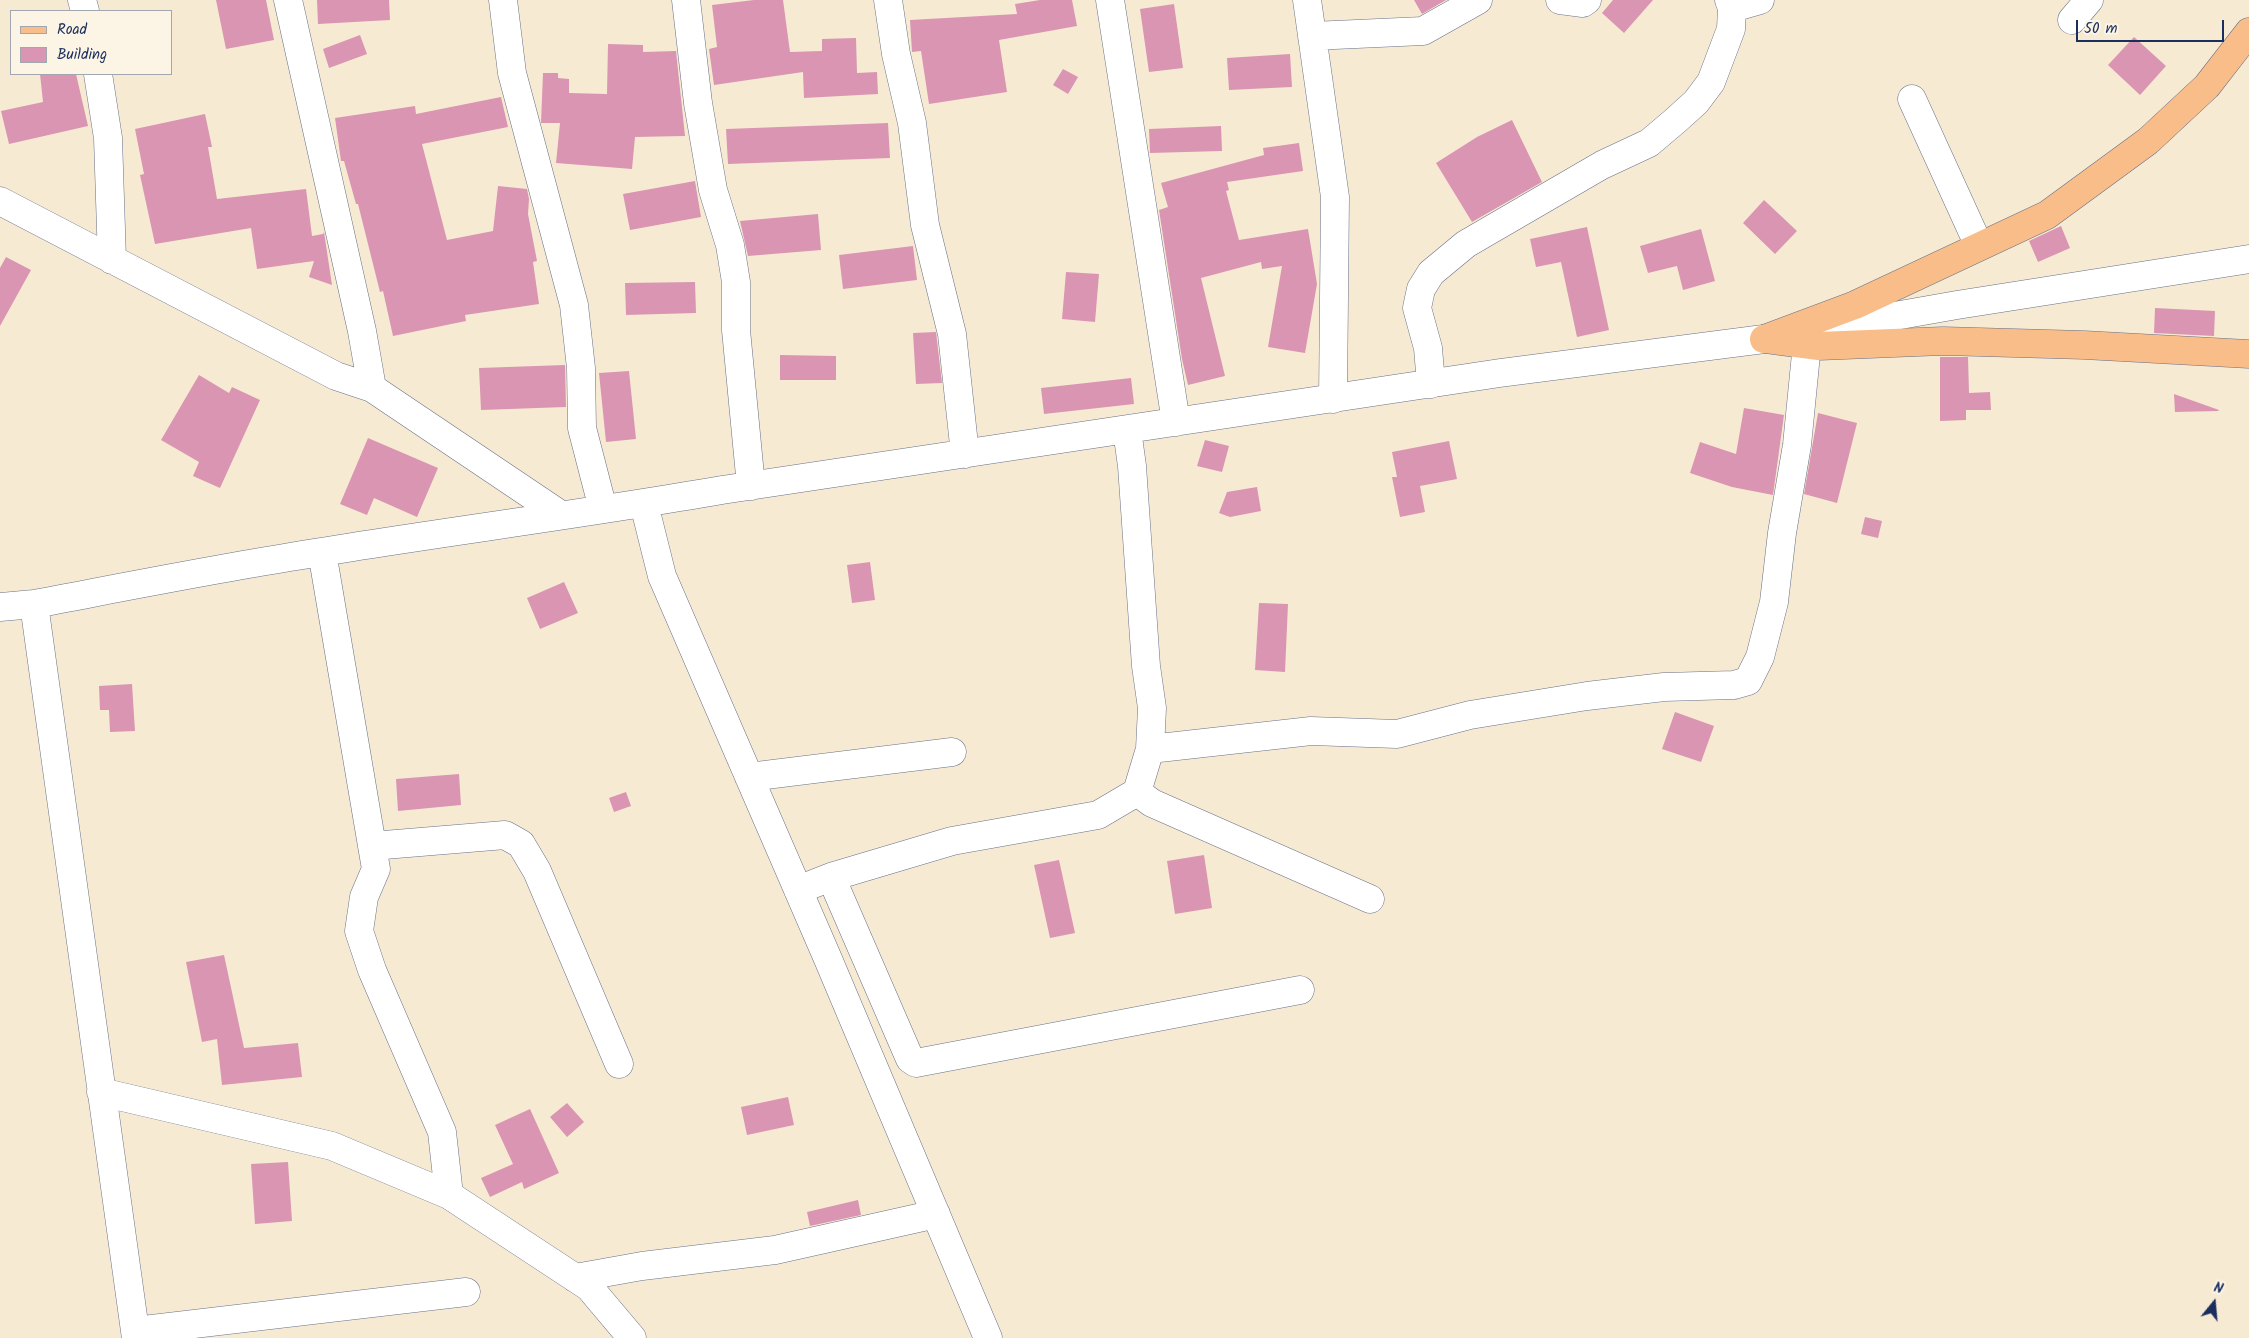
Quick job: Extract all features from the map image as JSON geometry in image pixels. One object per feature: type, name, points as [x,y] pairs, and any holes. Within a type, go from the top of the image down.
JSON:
[{"type":"main road","points":[[1764,339],[1854,305],[1918,277],[1979,246],[2047,215],[2148,141],[2207,86],[2249,32]]},
{"type":"main road","points":[[1764,339],[1819,346],[1943,341],[2084,345],[2249,354]]},
{"type":"street","points":[[288,0],[362,331],[372,388]]},
{"type":"street","points":[[503,0],[512,73],[574,305],[581,368],[582,428],[603,509]]},
{"type":"street","points":[[686,0],[698,103],[713,190],[730,245],[736,282],[736,330],[751,486]]},
{"type":"street","points":[[888,0],[896,54],[912,123],[925,225],[952,334],[966,454]]},
{"type":"street","points":[[1110,0],[1176,422]]},
{"type":"street","points":[[1307,0],[1334,197],[1333,399]]},
{"type":"street","points":[[1312,36],[1423,31],[1478,0]]},
{"type":"street","points":[[1560,0],[1583,3],[1587,0]]},
{"type":"street","points":[[1431,384],[1428,348],[1417,308],[1421,289],[1431,273],[1466,244],[1594,170],[1649,143],[1696,102],[1711,82],[1731,28],[1730,4],[1760,0]]},
{"type":"street","points":[[98,75],[108,138],[112,260]]},
{"type":"street","points":[[1912,99],[1979,246]]},
{"type":"street","points":[[0,201],[336,376],[372,388],[561,515]]},
{"type":"street","points":[[0,607],[34,604],[322,552],[561,515],[1431,384],[1764,339],[1957,305],[2249,259]]},
{"type":"street","points":[[1150,749],[1311,731],[1397,734],[1470,715],[1587,696],[1664,687],[1734,685],[1748,681],[1760,657],[1774,602],[1782,533],[1797,446],[1808,344]]},
{"type":"street","points":[[798,890],[831,877],[952,841],[1098,815],[1137,792],[1150,749],[1152,708],[1145,657],[1132,466],[1127,430]]},
{"type":"street","points":[[644,504],[662,576],[798,890],[988,1338]]},
{"type":"street","points":[[322,552],[376,869],[364,897],[359,931],[372,970],[442,1132],[449,1194]]},
{"type":"street","points":[[34,604],[135,1335],[466,1292]]},
{"type":"street","points":[[749,777],[952,752]]},
{"type":"street","points":[[1137,792],[1152,803],[1370,899]]},
{"type":"street","points":[[372,846],[505,835],[521,844],[537,871],[619,1064]]},
{"type":"street","points":[[831,877],[910,1060],[916,1064],[1300,990]]},
{"type":"street","points":[[101,1092],[332,1146],[449,1194],[588,1287],[632,1338]]},
{"type":"street","points":[[575,1278],[642,1266],[776,1250],[936,1214]]},
{"type":"building","points":[[216,0],[266,0],[274,40],[226,49]]},
{"type":"building","points":[[317,0],[389,0],[390,20],[318,24]]},
{"type":"building","points":[[754,0],[783,0],[790,52],[822,51],[822,39],[856,38],[857,73],[877,72],[878,94],[804,98],[803,72],[714,85],[709,49],[717,47],[712,5]]},
{"type":"building","points":[[1040,0],[1072,0],[1077,26],[999,40],[1007,92],[929,104],[921,51],[912,52],[910,20],[1017,14],[1015,4]]},
{"type":"building","points":[[1414,0],[1446,0],[1422,14]]},
{"type":"building","points":[[1613,0],[1653,0],[1624,33],[1602,13]]},
{"type":"building","points":[[1174,4],[1183,68],[1149,72],[1140,9]]},
{"type":"building","points":[[360,35],[367,54],[329,68],[323,49]]},
{"type":"building","points":[[2134,37],[2166,66],[2140,95],[2108,65]]},
{"type":"building","points":[[608,44],[643,45],[643,52],[676,51],[685,136],[635,137],[632,169],[556,163],[560,123],[541,123],[543,73],[558,73],[558,78],[569,79],[569,93],[607,94]]},
{"type":"building","points":[[1290,54],[1292,87],[1229,90],[1227,58]]},
{"type":"building","points":[[1063,69],[1078,77],[1068,94],[1053,85]]},
{"type":"building","points":[[40,75],[76,75],[88,126],[9,144],[1,111],[43,102]]},
{"type":"building","points":[[501,97],[508,127],[422,144],[447,240],[493,231],[498,186],[527,189],[529,199],[528,214],[537,261],[533,262],[539,304],[465,315],[466,321],[393,336],[383,291],[380,292],[358,204],[356,204],[344,161],[341,161],[335,118],[415,106],[416,114]]},
{"type":"building","points":[[205,114],[212,147],[208,147],[217,199],[306,189],[312,236],[323,234],[324,232],[332,285],[309,277],[314,261],[257,269],[251,228],[155,244],[140,175],[144,174],[135,129]]},
{"type":"building","points":[[1512,120],[1542,182],[1472,222],[1436,163],[1477,137]]},
{"type":"building","points":[[888,123],[890,158],[728,164],[726,129]]},
{"type":"building","points":[[1221,126],[1222,151],[1150,153],[1149,129]]},
{"type":"building","points":[[1299,143],[1303,171],[1227,182],[1229,190],[1226,191],[1239,240],[1308,229],[1317,284],[1305,353],[1268,347],[1282,266],[1262,269],[1261,262],[1201,278],[1225,376],[1188,385],[1182,359],[1159,210],[1168,207],[1161,183],[1264,155],[1263,148]]},
{"type":"building","points":[[695,181],[701,217],[630,230],[623,194]]},
{"type":"building","points":[[1764,200],[1797,231],[1775,254],[1743,223]]},
{"type":"building","points":[[818,214],[821,250],[748,256],[740,221]]},
{"type":"building","points":[[2061,226],[2070,248],[2038,262],[2029,241]]},
{"type":"building","points":[[1587,227],[1609,330],[1577,337],[1561,262],[1536,267],[1530,239]]},
{"type":"building","points":[[1701,229],[1715,281],[1683,290],[1677,266],[1648,273],[1640,246]]},
{"type":"building","points":[[913,246],[917,280],[843,289],[839,255]]},
{"type":"building","points":[[6,257],[31,270],[0,326],[0,268]]},
{"type":"building","points":[[1066,272],[1099,274],[1095,322],[1062,319]]},
{"type":"building","points":[[695,282],[696,313],[626,315],[625,283]]},
{"type":"building","points":[[2155,308],[2215,311],[2214,336],[2154,333]]},
{"type":"building","points":[[936,332],[942,383],[916,384],[913,333]]},
{"type":"building","points":[[780,355],[836,356],[836,380],[780,380]]},
{"type":"building","points":[[1940,357],[1968,357],[1969,393],[1990,392],[1991,410],[1966,410],[1966,420],[1940,421]]},
{"type":"building","points":[[565,365],[566,407],[481,410],[479,368]]},
{"type":"building","points":[[629,371],[636,439],[606,442],[599,373]]},
{"type":"building","points":[[199,375],[229,393],[232,387],[260,400],[220,488],[193,476],[199,462],[161,440]]},
{"type":"building","points":[[1131,378],[1134,404],[1044,414],[1041,388]]},
{"type":"building","points":[[2174,394],[2219,410],[2175,412]]},
{"type":"building","points":[[1744,408],[1784,415],[1773,495],[1732,487],[1690,473],[1700,442],[1736,454]]},
{"type":"building","points":[[1818,413],[1857,423],[1837,503],[1804,494]]},
{"type":"building","points":[[368,438],[438,468],[417,517],[374,498],[367,515],[340,504]]},
{"type":"building","points":[[1205,440],[1229,446],[1222,472],[1197,466]]},
{"type":"building","points":[[1449,441],[1457,479],[1420,486],[1425,512],[1400,517],[1392,477],[1397,477],[1392,452]]},
{"type":"building","points":[[1257,487],[1261,511],[1230,517],[1219,513],[1227,492]]},
{"type":"building","points":[[1865,517],[1882,521],[1878,538],[1861,534]]},
{"type":"building","points":[[870,562],[875,600],[852,603],[847,565]]},
{"type":"building","points":[[564,582],[578,613],[540,629],[527,598]]},
{"type":"building","points":[[1259,603],[1288,604],[1285,672],[1255,670]]},
{"type":"building","points":[[132,684],[135,731],[110,732],[109,710],[100,710],[99,686]]},
{"type":"building","points":[[1675,712],[1714,726],[1701,762],[1662,749]]},
{"type":"building","points":[[459,774],[461,805],[398,811],[396,779]]},
{"type":"building","points":[[626,792],[631,806],[614,812],[609,798]]},
{"type":"building","points":[[1204,855],[1212,908],[1175,914],[1167,861]]},
{"type":"building","points":[[1059,860],[1075,933],[1050,938],[1034,865]]},
{"type":"building","points":[[224,955],[244,1048],[298,1043],[302,1077],[222,1085],[217,1039],[202,1042],[186,962]]},
{"type":"building","points":[[788,1097],[794,1125],[747,1135],[741,1107]]},
{"type":"building","points":[[567,1103],[584,1122],[567,1137],[550,1117]]},
{"type":"building","points":[[530,1109],[559,1173],[524,1189],[522,1182],[490,1197],[481,1178],[513,1164],[495,1125]]},
{"type":"building","points":[[288,1162],[292,1221],[255,1224],[251,1164]]},
{"type":"building","points":[[858,1200],[861,1215],[810,1226],[807,1212]]}]
